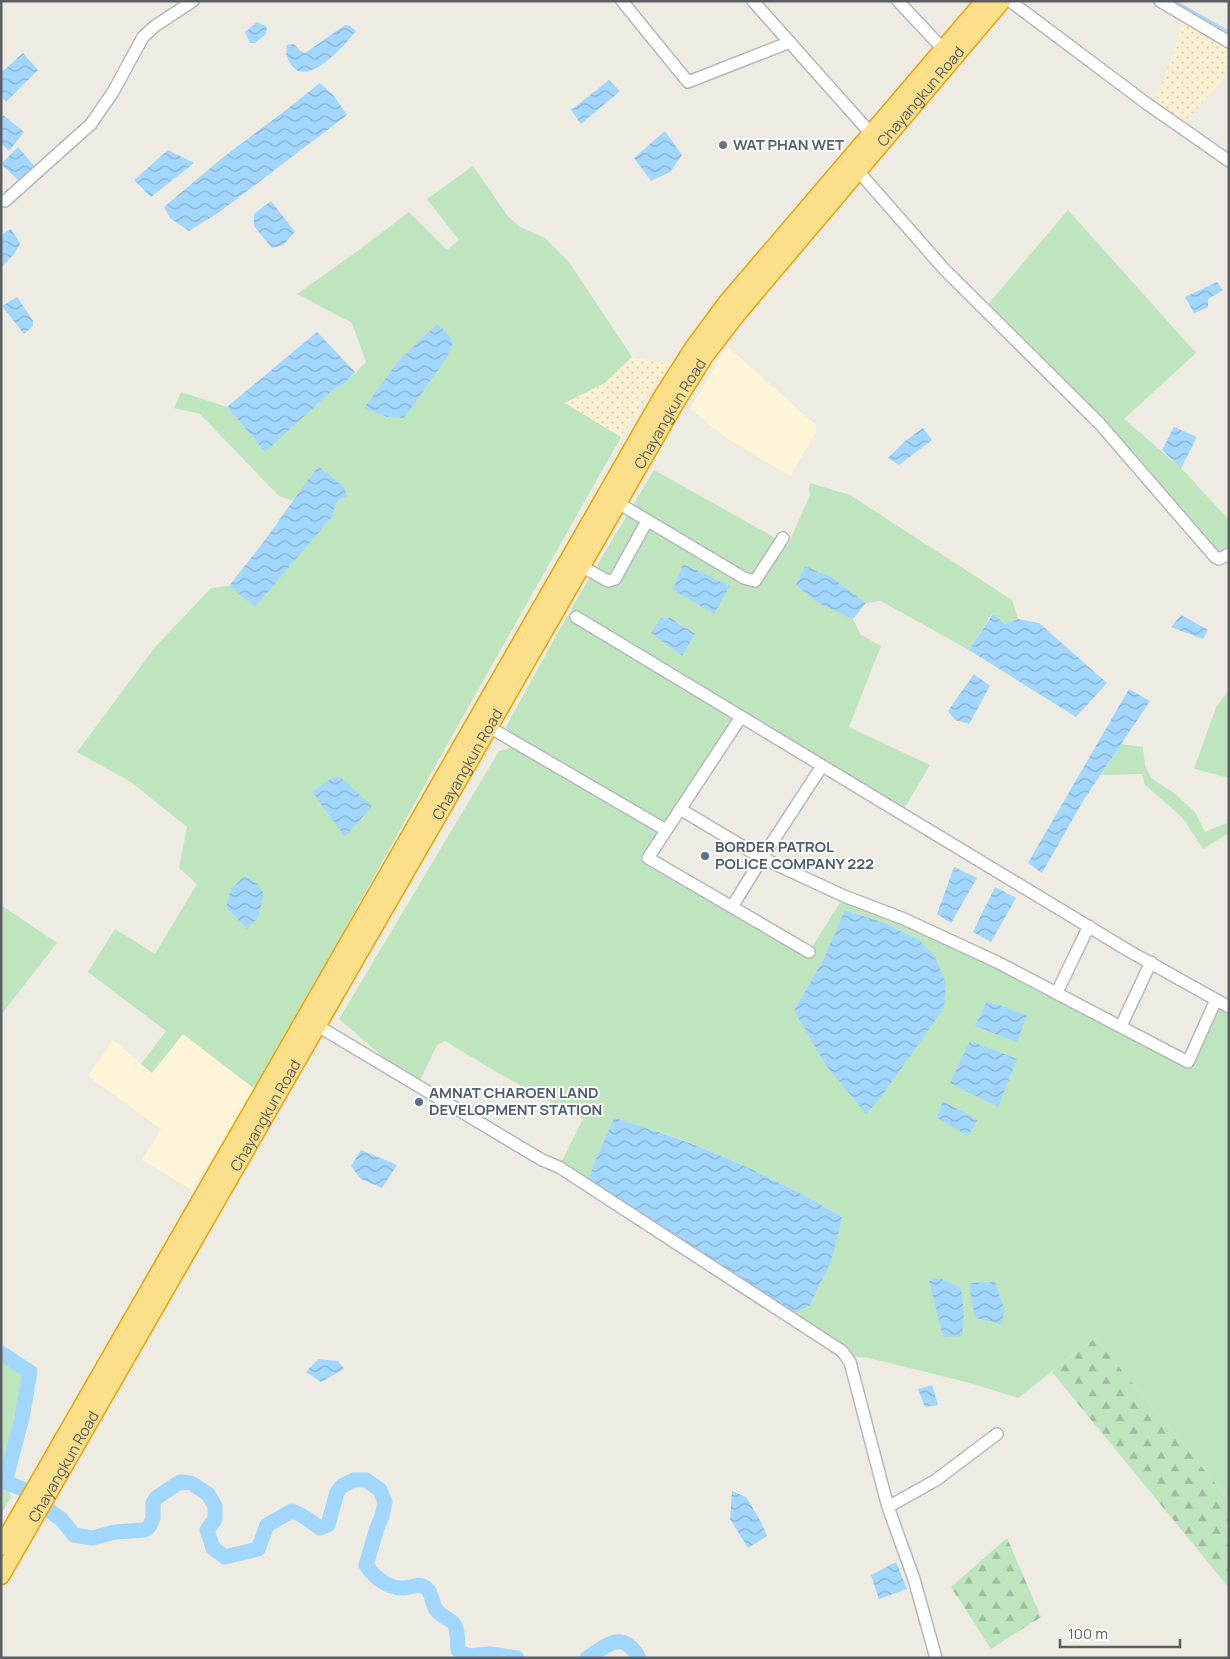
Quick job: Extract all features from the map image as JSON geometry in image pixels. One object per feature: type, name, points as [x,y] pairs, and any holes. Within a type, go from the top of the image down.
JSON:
[{"type":"highway","name":"Chayangkun Road","points":[[1,1576],[43,1488],[505,685],[663,395],[693,348],[727,302],[984,1]]},
{"type":"highway","name":"Chayangkun Road","points":[[43,1488],[318,1026],[489,727],[505,685],[581,566],[705,356],[739,312],[1002,1]]},
{"type":"highway","name":"Chayangkun Road","points":[[1,1547],[31,1510]]},
{"type":"street","points":[[5,201],[91,124],[102,109],[138,46],[150,30],[193,1]]},
{"type":"street","points":[[622,1],[688,82],[790,42]]},
{"type":"street","points":[[898,1],[943,49]]},
{"type":"street","points":[[1010,1],[1146,103],[1229,161]]},
{"type":"street","points":[[1160,1],[1229,42]]},
{"type":"street","points":[[760,3],[790,42],[872,133]]},
{"type":"street","points":[[859,172],[944,268],[1100,424],[1215,557],[1219,560],[1229,554]]},
{"type":"street","points":[[618,503],[744,578],[755,581],[783,538]]},
{"type":"street","points":[[581,566],[608,581],[615,579],[647,521]]},
{"type":"street","points":[[576,617],[1089,926],[1229,1007]]},
{"type":"street","points":[[740,717],[648,858],[809,952]]},
{"type":"street","points":[[489,727],[666,830]]},
{"type":"street","points":[[732,907],[822,766]]},
{"type":"street","points":[[680,809],[762,858],[844,896],[904,919],[1057,992],[1188,1062],[1216,1000]]},
{"type":"street","points":[[1057,992],[1089,926]]},
{"type":"street","points":[[1121,1026],[1150,962]]},
{"type":"street","points":[[318,1026],[534,1155],[560,1167],[842,1351],[850,1362],[888,1507],[914,1579],[936,1658]]},
{"type":"street","points":[[888,1507],[936,1480],[997,1434]]},
{"type":"shaded area","points":[[727,346],[816,425],[816,432],[790,476],[726,438],[690,409]]},
{"type":"shaded area","points":[[183,1034],[256,1090],[192,1190],[142,1160],[161,1129],[88,1076],[113,1040],[152,1073]]},
{"type":"green space","points":[[473,166],[507,215],[520,227],[545,238],[569,262],[632,357],[605,383],[565,403],[621,437],[444,750],[256,1090],[183,1034],[152,1073],[141,1064],[166,1031],[88,972],[115,929],[155,954],[197,884],[179,868],[187,827],[131,782],[77,752],[156,646],[211,588],[229,586],[255,606],[333,516],[338,500],[318,466],[294,501],[279,496],[200,414],[174,408],[181,392],[227,407],[264,451],[334,389],[345,383],[366,362],[352,323],[297,294],[409,212],[447,250],[459,240],[427,199]],"holes":[[[438,324],[387,417],[365,408],[398,361]]]},
{"type":"green space","points":[[1068,210],[1196,353],[1124,419],[1181,468],[1229,520],[1229,554],[1222,559],[984,309]]},
{"type":"green space","points":[[654,470],[788,545],[810,495],[810,483],[850,495],[1012,600],[1018,619],[1005,624],[992,614],[969,650],[881,601],[866,603],[833,578],[818,603],[853,619],[860,634],[881,646],[849,727],[930,765],[901,814],[741,717],[648,858],[809,952],[844,896],[904,919],[1187,1062],[1216,1000],[1229,1007],[1229,1500],[1095,1338],[1018,1398],[970,1383],[869,1358],[847,1356],[789,1316],[811,1305],[816,1289],[828,1268],[842,1217],[788,1187],[731,1160],[673,1137],[614,1118],[594,1163],[587,1185],[559,1167],[583,1119],[498,1073],[445,1041],[437,1045],[417,1086],[339,1019],[499,751],[521,745],[506,727],[567,616],[576,617],[571,609]],"holes":[[[846,910],[885,923],[919,940],[910,1056],[882,1096],[794,1010],[822,962]]]},
{"type":"green space","points":[[1229,690],[1229,778],[1194,769],[1216,707]]},
{"type":"green space","points":[[1121,744],[1143,747],[1145,765],[1151,778],[1174,793],[1195,812],[1205,832],[1229,822],[1229,833],[1203,849],[1182,817],[1145,785],[1142,774],[1101,775]]},
{"type":"green space","points":[[1,905],[57,943],[1,1015]]},
{"type":"green space","points":[[1095,1338],[1229,1500],[1229,1588],[1052,1372]]},
{"type":"green space","points":[[1,1353],[30,1372],[22,1418],[5,1482],[11,1497],[1,1514]]},
{"type":"green space","points":[[1007,1538],[1041,1617],[991,1649],[951,1587]]},
{"type":"sand","points":[[1186,17],[1229,42],[1229,73],[1180,127],[1153,108]]},
{"type":"sand","points":[[632,357],[670,364],[621,437],[565,403],[605,383]]},
{"type":"water","points":[[257,22],[267,27],[266,34],[255,43],[250,43],[245,32]]},
{"type":"water","points":[[345,25],[350,26],[356,31],[326,62],[308,71],[299,71],[292,66],[287,56],[287,45],[294,44],[300,51],[305,53]]},
{"type":"water","points":[[23,53],[38,70],[6,102],[1,96],[1,73]]},
{"type":"water","points":[[609,80],[620,91],[581,124],[571,110]]},
{"type":"water","points":[[320,83],[334,96],[347,115],[218,213],[189,231],[170,218],[164,207],[221,159]]},
{"type":"water","points":[[3,115],[24,132],[9,151],[1,143],[1,118]]},
{"type":"water","points":[[665,131],[682,155],[670,172],[651,181],[634,158]]},
{"type":"water","points":[[18,147],[35,167],[20,182],[1,164]]},
{"type":"water","points":[[168,150],[194,163],[151,197],[134,180]]},
{"type":"water","points":[[271,201],[295,232],[283,245],[272,248],[254,226],[254,214]]},
{"type":"water","points":[[11,229],[20,243],[15,253],[1,268],[1,235]]},
{"type":"water","points":[[1217,282],[1223,290],[1208,299],[1208,307],[1194,313],[1185,297]]},
{"type":"water","points":[[17,297],[33,321],[33,326],[24,334],[2,306]]},
{"type":"water","points":[[437,324],[448,334],[453,343],[446,359],[404,418],[387,417],[364,408],[398,361]]},
{"type":"water","points":[[317,332],[355,372],[345,383],[334,389],[265,452],[227,407]]},
{"type":"water","points":[[1174,427],[1197,437],[1181,468],[1162,450]]},
{"type":"water","points":[[923,428],[932,440],[899,465],[888,458],[905,441]]},
{"type":"water","points":[[318,466],[344,487],[347,496],[338,500],[333,516],[255,607],[229,586],[265,540]]},
{"type":"water","points":[[683,564],[730,586],[714,614],[673,590]]},
{"type":"water","points":[[805,566],[833,578],[866,603],[853,619],[818,603],[796,585]]},
{"type":"water","points":[[993,614],[1005,624],[1018,619],[1039,623],[1107,683],[1076,717],[969,650]]},
{"type":"water","points":[[1181,615],[1208,630],[1203,639],[1171,627]]},
{"type":"water","points":[[661,618],[670,618],[695,634],[682,656],[651,633]]},
{"type":"water","points":[[974,674],[990,686],[969,724],[955,720],[948,711]]},
{"type":"water","points":[[1129,689],[1150,701],[1083,801],[1042,873],[1028,863]]},
{"type":"water","points":[[340,777],[372,806],[345,837],[312,792],[332,778]]},
{"type":"water","points":[[954,867],[977,878],[951,923],[937,914]]},
{"type":"water","points":[[244,876],[258,884],[264,894],[258,918],[247,929],[226,907],[231,889]]},
{"type":"water","points":[[995,887],[1016,898],[991,942],[973,932]]},
{"type":"water","points":[[845,910],[885,923],[919,940],[935,957],[946,983],[944,1008],[882,1096],[866,1114],[825,1064],[794,1010],[822,962]]},
{"type":"water","points":[[987,1001],[1027,1015],[1017,1042],[975,1026]]},
{"type":"water","points":[[970,1041],[1017,1059],[998,1107],[950,1083]]},
{"type":"water","points":[[943,1101],[977,1120],[968,1136],[937,1118]]},
{"type":"water","points":[[614,1118],[673,1137],[731,1160],[788,1187],[842,1217],[830,1262],[811,1305],[789,1316],[587,1185],[594,1163]]},
{"type":"water","points":[[361,1150],[397,1165],[382,1188],[361,1179],[351,1166]]},
{"type":"water","points":[[939,1278],[961,1288],[964,1313],[962,1336],[943,1337],[929,1281]]},
{"type":"water","points":[[995,1282],[1005,1311],[1001,1324],[975,1318],[969,1283]]},
{"type":"water","points":[[318,1359],[338,1361],[344,1369],[321,1382],[306,1372]]},
{"type":"water","points":[[932,1385],[938,1405],[925,1407],[918,1389]]},
{"type":"water","points":[[732,1491],[746,1497],[767,1536],[748,1548],[730,1519]]},
{"type":"water","points":[[896,1562],[907,1589],[879,1599],[871,1575]]},
{"type":"waterway","points":[[1174,1],[1229,32]]},
{"type":"waterway","points":[[1,1353],[30,1372],[22,1418],[5,1482],[28,1491],[61,1519],[74,1535],[92,1538],[115,1532],[144,1530],[149,1527],[153,1518],[153,1503],[156,1498],[180,1482],[191,1483],[208,1494],[215,1506],[215,1519],[207,1530],[213,1548],[225,1557],[258,1549],[267,1525],[292,1511],[320,1528],[328,1525],[337,1492],[342,1486],[354,1480],[366,1480],[380,1490],[385,1502],[366,1565],[369,1569],[377,1578],[392,1587],[404,1588],[420,1585],[426,1588],[430,1593],[434,1607],[441,1615],[454,1623],[458,1650],[462,1653],[476,1656],[491,1654],[517,1658]]},
{"type":"waterway","points":[[587,1658],[608,1644],[615,1642],[627,1644],[639,1658]]},
{"type":"place","name":"WAT PHAN WET","points":[[723,145]]},
{"type":"place","name":"BORDER PATROL POLICE COMPANY 222","points":[[705,856]]},
{"type":"place","name":"AMNAT CHAROEN LAND DEVELOPMENT STATION","points":[[419,1102]]}]
